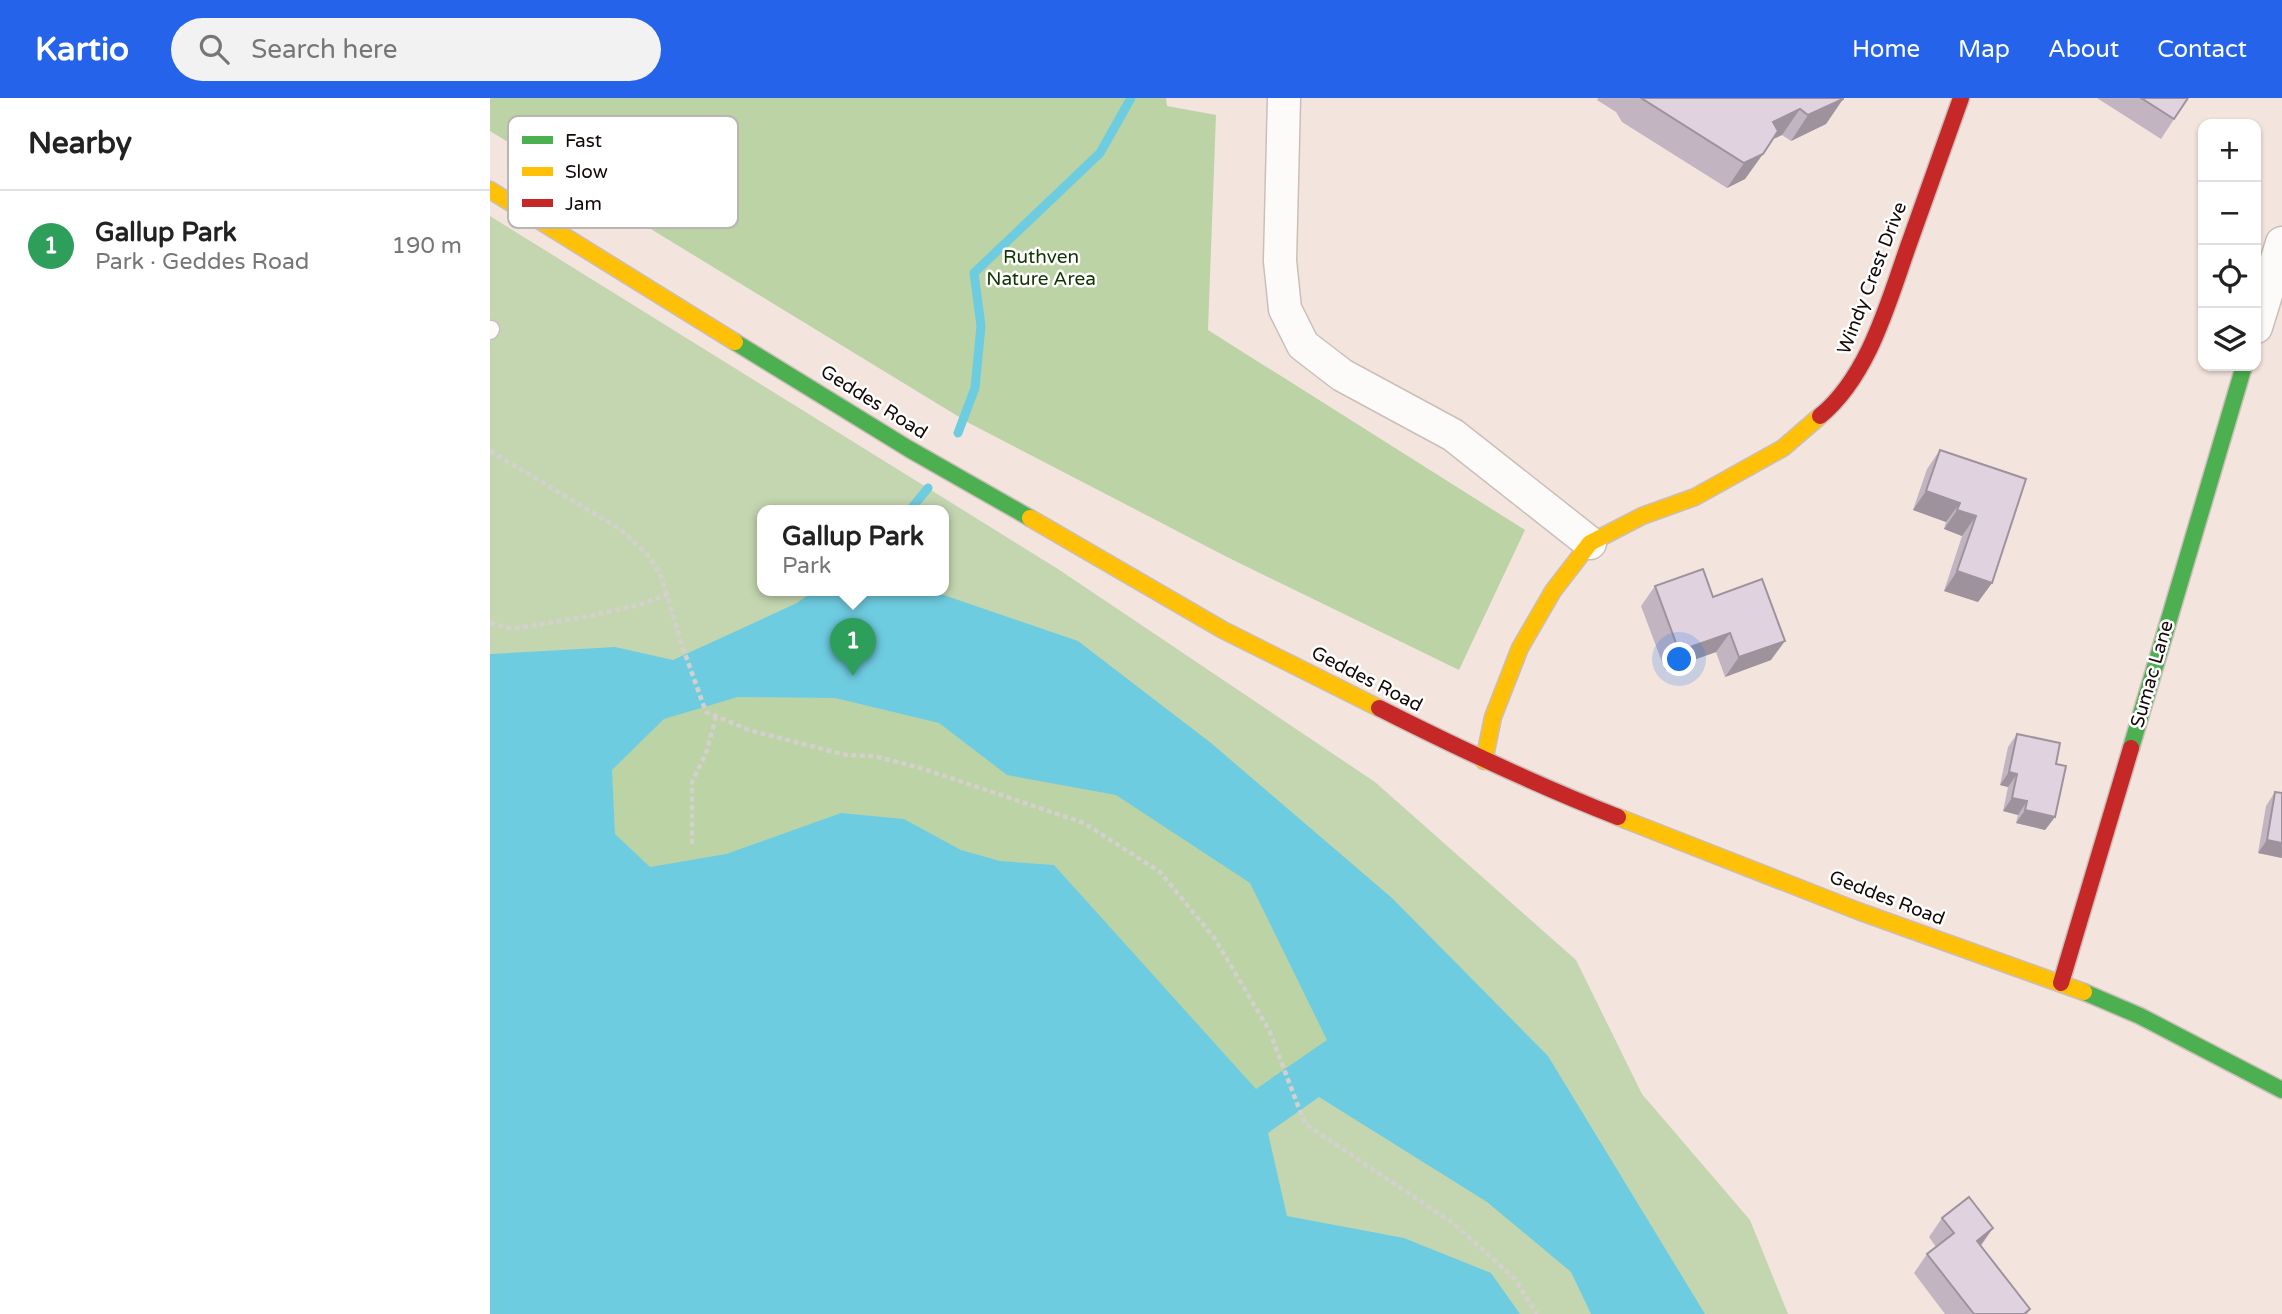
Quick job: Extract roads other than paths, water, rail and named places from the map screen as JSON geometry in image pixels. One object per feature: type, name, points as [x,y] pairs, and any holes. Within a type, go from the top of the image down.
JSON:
[{"type":"main road","name":"Windy Crest Drive","points":[[1484,761],[1493,716],[1521,648],[1553,591],[1590,543],[1642,516],[1695,498],[1783,448],[1828,410],[1861,366],[1880,326],[1961,98]]},
{"type":"main road","name":"Geddes Road","points":[[490,190],[508,201]]},
{"type":"main road","name":"Geddes Road","points":[[551,228],[909,449],[1053,534],[1223,630],[1484,761],[1548,790],[1858,911],[2061,983],[2140,1016],[2282,1090]]},
{"type":"main road","name":"Sumac Lane","points":[[2061,983],[2243,371]]},
{"type":"street","points":[[1284,98],[1280,261],[1285,309],[1303,345],[1342,375],[1454,435],[1590,543]]},
{"type":"street","points":[[2261,311],[2282,243]]},
{"type":"water","points":[[807,596],[947,596],[1078,641],[1211,743],[1392,898],[1548,1056],[1705,1314],[1591,1314],[1571,1272],[1487,1202],[1319,1097],[1268,1133],[1287,1216],[1404,1238],[1491,1273],[1520,1314],[490,1314],[490,654],[615,647],[673,660],[797,603]],"holes":[[[738,697],[835,698],[939,723],[1007,775],[1116,795],[1250,883],[1327,1040],[1256,1089],[1054,865],[1000,861],[961,850],[904,819],[841,813],[726,854],[650,867],[615,834],[612,770],[664,719]]]},
{"type":"waterway","points":[[958,433],[975,388],[981,326],[974,273],[1100,153],[1131,98]]},
{"type":"waterway","points":[[914,505],[928,488]]},
{"type":"place","name":"Gallup Park","points":[[853,676]]},
{"type":"park label","name":"Ruthven Nature Area","points":[[1041,268]]}]
